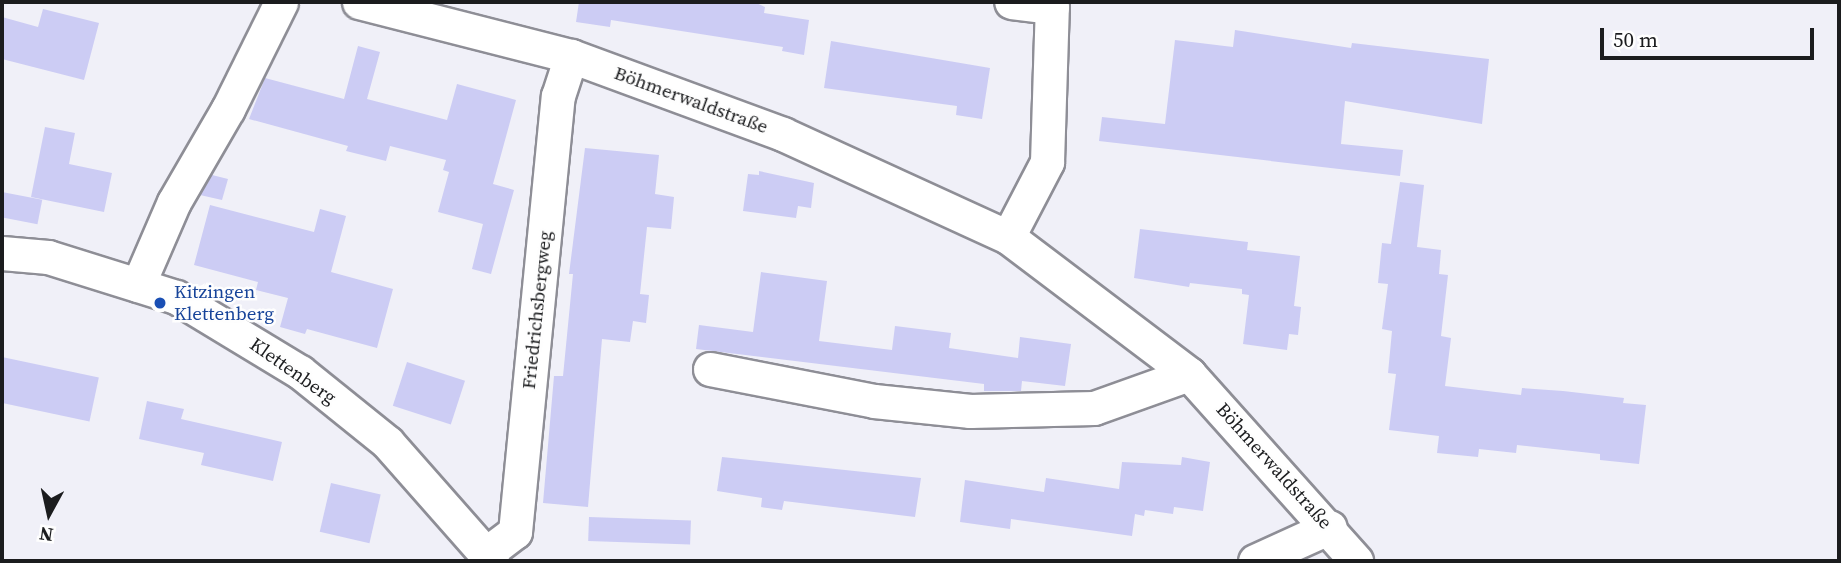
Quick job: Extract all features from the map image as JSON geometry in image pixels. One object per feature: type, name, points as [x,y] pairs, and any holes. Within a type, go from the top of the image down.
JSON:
[{"type":"street","points":[[138,285],[174,202],[228,109],[281,2]]},
{"type":"street","name":"Böhmerwaldstraße","points":[[359,2],[571,56],[783,134],[1008,237],[1189,374],[1330,527],[1356,561]]},
{"type":"street","points":[[1008,237],[1047,162],[1052,7],[1012,2]]},
{"type":"street","name":"Friedrichsbergweg","points":[[489,557],[514,532],[558,96],[571,56]]},
{"type":"street","name":"Klettenberg","points":[[2,253],[48,257],[176,297],[300,372],[387,442],[489,557]]},
{"type":"street","points":[[709,369],[874,401],[970,411],[1094,408],[1189,374]]},
{"type":"street","points":[[1255,561],[1330,527]]},
{"type":"building","points":[[579,2],[754,2],[765,7],[764,13],[809,20],[804,55],[782,51],[783,47],[611,20],[610,27],[576,22]]},
{"type":"building","points":[[43,9],[99,23],[84,80],[2,59],[2,17],[38,27]]},
{"type":"building","points":[[1235,30],[1351,48],[1352,43],[1489,59],[1482,124],[1345,101],[1341,144],[1403,150],[1400,176],[1099,141],[1102,117],[1165,124],[1175,40],[1233,47]]},
{"type":"building","points":[[831,41],[990,68],[982,119],[956,115],[957,106],[824,88]]},
{"type":"building","points":[[358,46],[380,52],[367,99],[447,120],[457,84],[516,100],[493,184],[514,190],[491,274],[472,269],[483,224],[438,212],[449,172],[443,170],[446,160],[390,146],[386,161],[346,151],[348,146],[249,119],[265,78],[344,99]]},
{"type":"building","points":[[45,127],[75,133],[69,164],[112,173],[104,212],[31,197]]},
{"type":"building","points":[[585,148],[659,155],[655,194],[674,197],[671,229],[647,227],[640,294],[649,295],[646,323],[633,321],[630,342],[602,339],[588,507],[543,503],[554,376],[563,376],[573,274],[569,274]]},
{"type":"building","points":[[759,171],[814,183],[811,208],[798,206],[796,218],[743,211],[748,174],[759,175]]},
{"type":"building","points":[[212,175],[228,179],[222,200],[200,195]]},
{"type":"building","points":[[1400,182],[1424,185],[1417,247],[1441,250],[1439,274],[1448,275],[1441,336],[1451,338],[1445,386],[1521,395],[1522,388],[1563,391],[1624,398],[1623,403],[1646,405],[1639,464],[1600,460],[1600,454],[1517,445],[1516,453],[1479,449],[1478,457],[1437,453],[1439,436],[1389,430],[1396,374],[1388,373],[1392,331],[1382,329],[1388,284],[1378,283],[1382,243],[1391,244]]},
{"type":"building","points":[[2,192],[42,200],[37,224],[2,217]]},
{"type":"building","points":[[210,205],[314,232],[320,209],[346,216],[331,272],[393,289],[377,348],[307,329],[305,334],[280,327],[288,298],[256,290],[258,282],[194,265]]},
{"type":"building","points":[[1140,229],[1248,242],[1247,250],[1300,256],[1294,306],[1301,307],[1298,335],[1289,334],[1287,350],[1243,344],[1249,295],[1242,294],[1242,289],[1190,283],[1189,287],[1134,278]]},
{"type":"building","points":[[761,272],[827,281],[819,341],[892,350],[895,326],[951,333],[949,348],[1018,358],[1020,337],[1071,344],[1065,386],[1022,381],[1021,391],[984,391],[984,384],[696,349],[699,325],[753,332]]},
{"type":"building","points":[[2,357],[99,378],[89,422],[2,403]]},
{"type":"building","points":[[407,362],[465,381],[451,425],[393,406]]},
{"type":"building","points":[[147,401],[184,409],[181,419],[282,442],[273,481],[201,465],[204,453],[139,439]]},
{"type":"building","points":[[722,457],[921,478],[915,517],[784,501],[782,510],[761,507],[762,498],[717,491]]},
{"type":"building","points":[[1182,457],[1210,462],[1203,511],[1174,507],[1173,514],[1145,510],[1144,516],[1135,514],[1132,536],[1011,519],[1010,529],[960,522],[965,480],[1044,492],[1046,478],[1119,489],[1122,462],[1181,465]]},
{"type":"building","points":[[331,483],[381,494],[369,543],[320,532]]},
{"type":"building","points":[[589,517],[691,521],[690,545],[588,541]]},
{"type":"place","name":"Kitzingen Klettenberg","points":[[160,303]]}]
